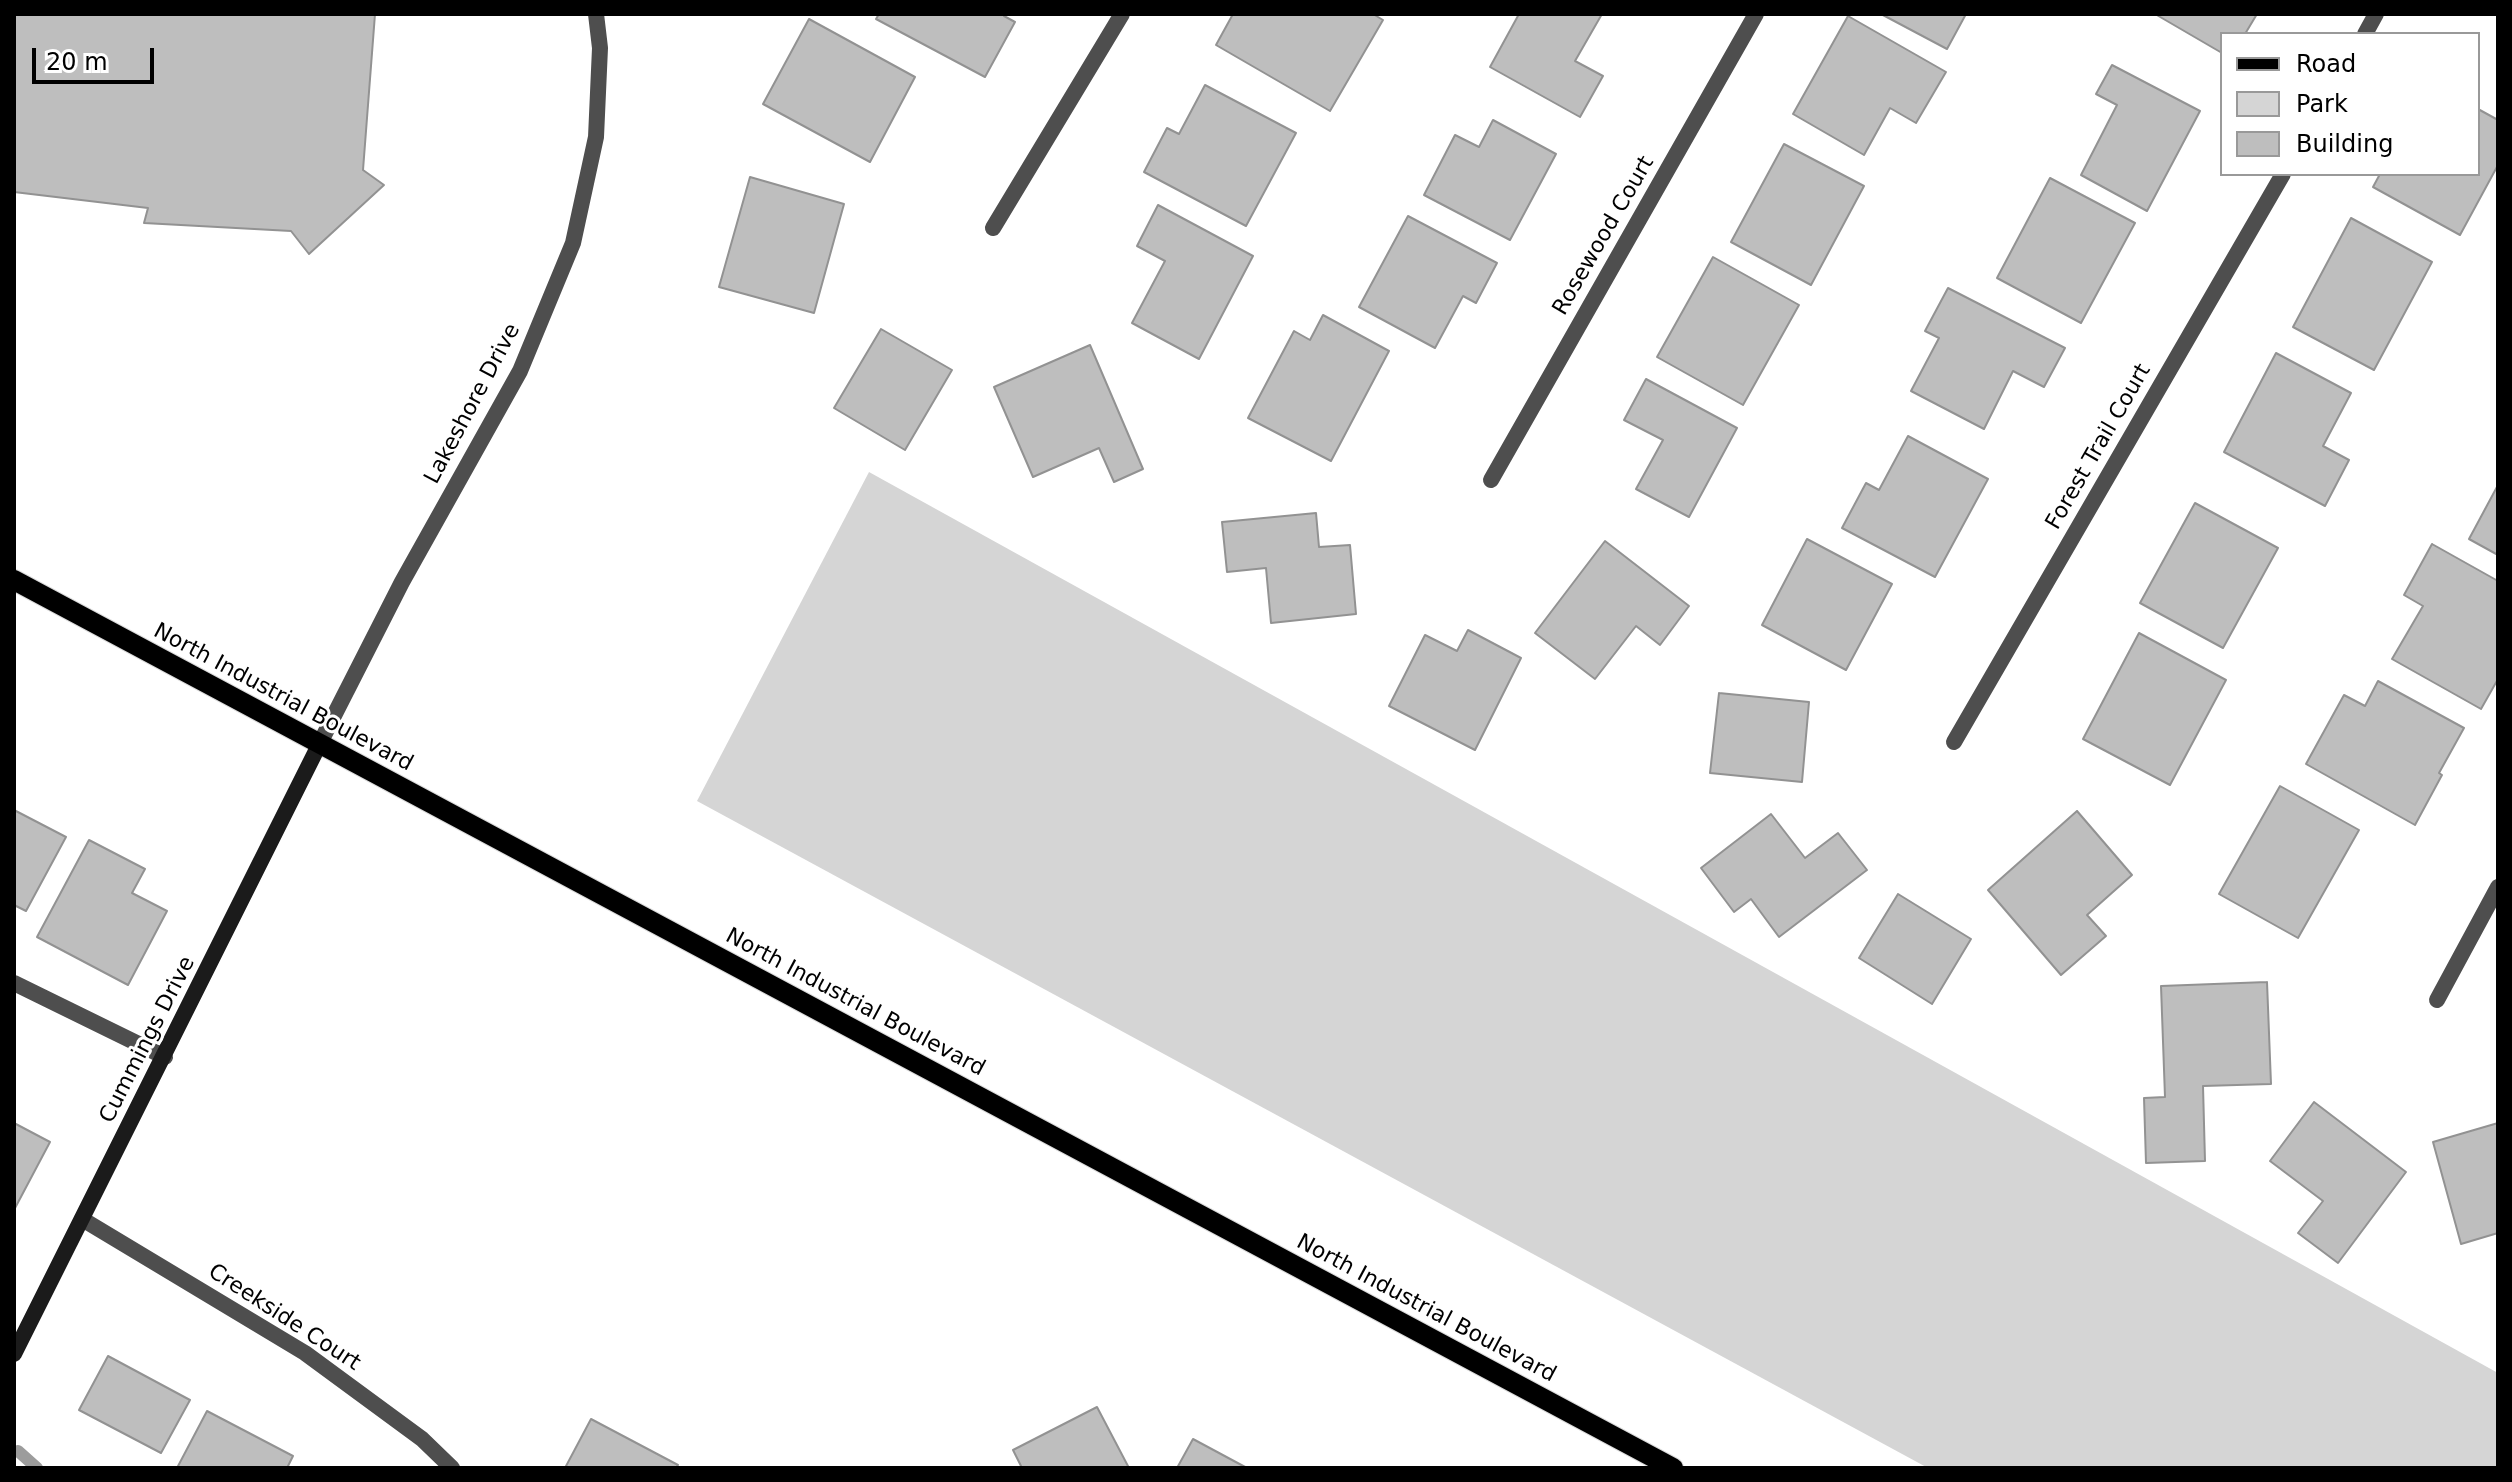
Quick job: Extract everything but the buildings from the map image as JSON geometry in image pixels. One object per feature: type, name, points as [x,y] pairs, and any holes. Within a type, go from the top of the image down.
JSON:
[{"type":"main road","name":"North Industrial Boulevard","points":[[14,580],[1673,1468]]},
{"type":"street","name":"Lakeshore Drive","points":[[319,745],[402,582],[520,371],[573,243],[596,137],[600,48],[596,14]]},
{"type":"street","points":[[993,228],[1122,14]]},
{"type":"street","name":"Rosewood Court","points":[[1491,480],[1756,14]]},
{"type":"street","points":[[2366,32],[2376,14]]},
{"type":"street","name":"Forest Trail Court","points":[[1954,742],[2282,176]]},
{"type":"street","name":"Cummings Drive","points":[[14,1354],[319,745]]},
{"type":"street","points":[[2437,1000],[2498,887]]},
{"type":"street","points":[[14,983],[165,1057]]},
{"type":"street","name":"Creekside Court","points":[[82,1219],[305,1353],[422,1439],[452,1468]]},
{"type":"green space","points":[[869,472],[2498,1373],[2498,1468],[1928,1468],[697,801]]},
{"type":"waterway","points":[[18,1451],[37,1468]]}]
